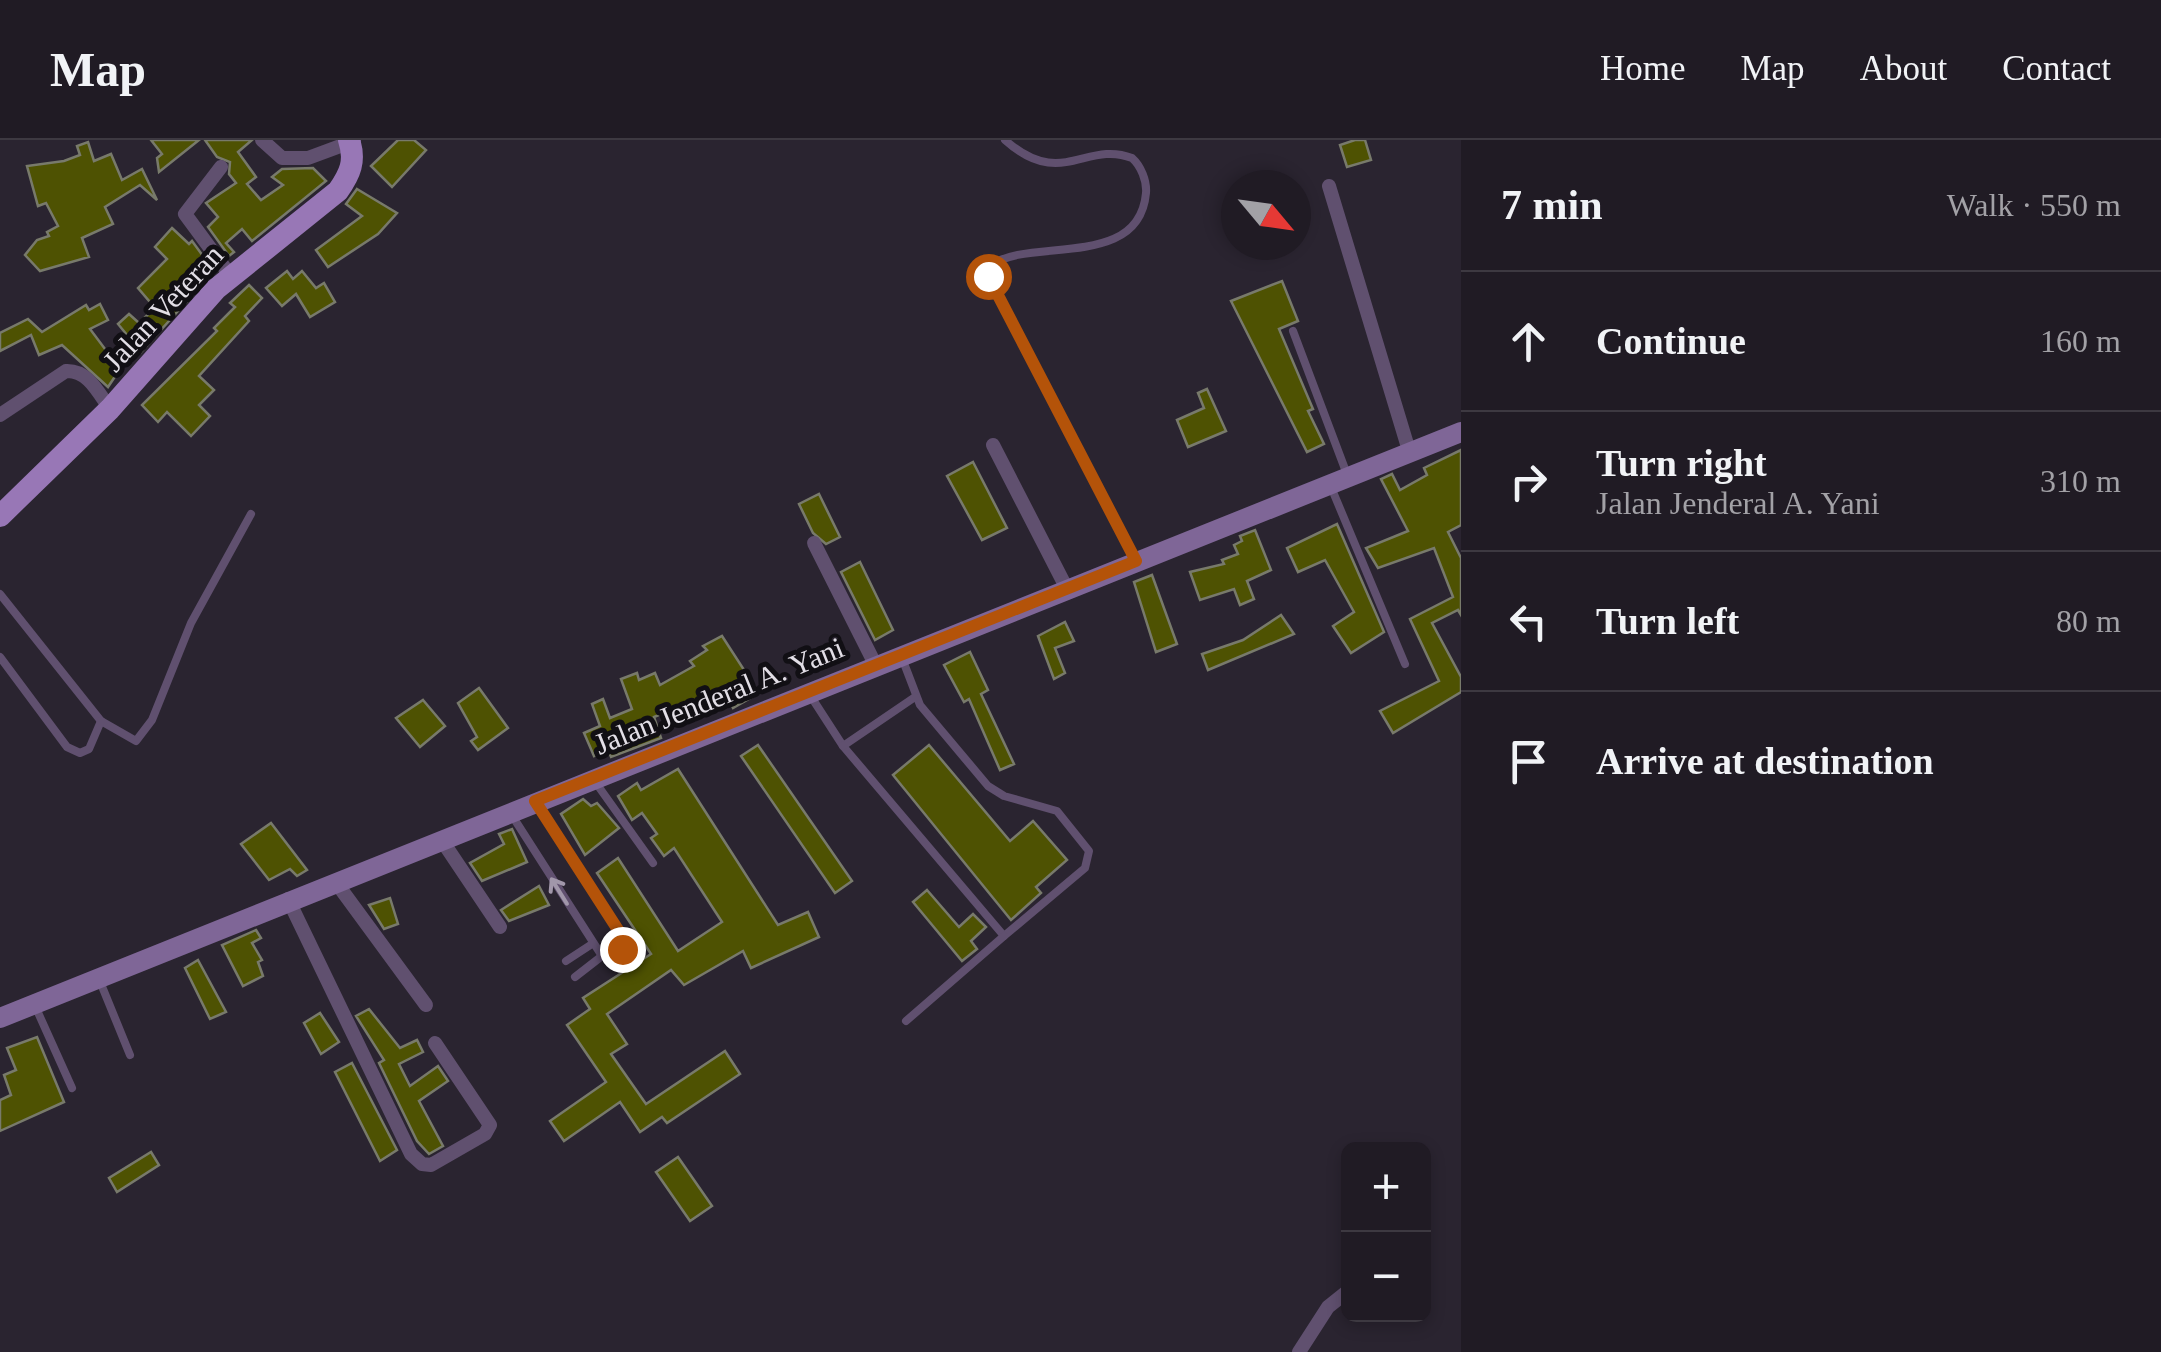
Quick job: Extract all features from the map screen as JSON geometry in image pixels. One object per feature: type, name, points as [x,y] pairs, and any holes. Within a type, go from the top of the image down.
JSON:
[{"type":"main road","name":"Jalan Veteran","points":[[0,516],[110,409],[230,275],[338,191],[349,176],[354,155],[351,141]]},
{"type":"main road","name":"Jalan Jenderal A. Yani","points":[[0,1018],[807,690],[1340,483],[1461,432]]},
{"type":"street","points":[[262,140],[282,158],[308,158],[351,141]]},
{"type":"street","points":[[220,168],[185,214],[230,275]]},
{"type":"street","points":[[1329,186],[1410,454]]},
{"type":"street","points":[[0,414],[66,371],[74,370],[90,381],[110,409]]},
{"type":"street","points":[[993,445],[1066,587]]},
{"type":"street","points":[[814,544],[875,664]]},
{"type":"street","points":[[441,839],[500,927]]},
{"type":"street","points":[[336,881],[426,1005]]},
{"type":"street","points":[[288,900],[411,1154],[422,1164],[431,1165],[490,1126],[435,1042]]},
{"type":"street","points":[[1299,1352],[1328,1307],[1341,1297]]},
{"type":"lane","points":[[1006,140],[1026,154],[1053,161],[1092,144],[1104,144],[1137,162],[1147,185],[1145,206],[1135,221],[1111,239],[1075,250],[1000,258],[990,266],[988,276],[1136,561]]},
{"type":"lane","points":[[1293,331],[1340,483],[1405,664]]},
{"type":"lane","points":[[0,594],[100,721],[133,740],[143,736],[208,589],[252,514]]},
{"type":"lane","points":[[900,654],[915,697],[988,786],[1004,796],[1056,811],[1089,851],[1085,868],[906,1020]]},
{"type":"lane","points":[[0,657],[67,747],[80,753],[88,750],[100,721]]},
{"type":"lane","points":[[807,690],[844,746],[1004,936]]},
{"type":"lane","points":[[844,746],[915,697]]},
{"type":"lane","points":[[594,779],[653,863]]},
{"type":"lane","points":[[535,801],[622,936],[616,956],[602,956],[575,977]]},
{"type":"lane","points":[[509,811],[602,956]]},
{"type":"lane","points":[[566,961],[592,944]]},
{"type":"lane","points":[[99,979],[130,1055]]},
{"type":"lane","points":[[34,1004],[72,1088]]},
{"type":"building","points":[[151,140],[199,140],[159,172],[157,158],[162,154]]},
{"type":"building","points":[[205,140],[252,140],[238,152],[256,177],[247,184],[261,200],[283,185],[272,177],[282,169],[313,168],[326,181],[252,241],[242,229],[226,243],[234,252],[229,256],[208,227],[218,217],[206,203],[236,183],[229,174],[230,162],[217,157]]},
{"type":"building","points":[[398,140],[414,140],[426,150],[392,187],[371,166]]},
{"type":"building","points":[[1365,140],[1371,160],[1347,167],[1340,145]]},
{"type":"building","points":[[88,142],[94,161],[111,154],[122,180],[142,169],[157,200],[140,185],[105,207],[113,224],[82,238],[89,257],[40,271],[25,255],[37,240],[49,236],[47,232],[58,226],[46,203],[38,206],[27,166],[80,155],[77,146]]},
{"type":"building","points":[[357,189],[397,213],[378,234],[328,267],[316,250],[362,216],[346,204]]},
{"type":"building","points":[[172,228],[189,244],[192,241],[214,271],[141,352],[118,324],[129,314],[139,323],[155,308],[138,288],[167,259],[155,247]]},
{"type":"building","points":[[287,271],[293,279],[302,271],[316,288],[324,283],[335,302],[310,317],[296,294],[282,306],[266,288]]},
{"type":"building","points":[[1282,281],[1298,321],[1279,329],[1324,444],[1307,452],[1231,301]]},
{"type":"building","points":[[249,285],[262,298],[245,316],[249,321],[199,376],[214,390],[199,405],[210,416],[191,436],[167,412],[158,422],[142,405],[217,331],[214,328],[235,307],[230,303]]},
{"type":"building","points":[[100,304],[108,320],[90,329],[120,369],[108,387],[62,345],[39,355],[31,335],[0,351],[0,333],[28,319],[42,332],[86,305],[89,310]]},
{"type":"building","points":[[1207,389],[1226,431],[1188,447],[1177,420],[1204,408],[1198,393]]},
{"type":"building","points":[[1461,450],[1461,525],[1448,532],[1461,558],[1461,615],[1458,610],[1432,623],[1461,677],[1461,692],[1393,733],[1380,711],[1439,681],[1410,619],[1453,597],[1434,548],[1378,568],[1366,548],[1408,531],[1381,479],[1392,474],[1400,490],[1427,475],[1424,468]]},
{"type":"building","points":[[973,462],[1007,528],[982,540],[947,476]]},
{"type":"building","points":[[819,494],[840,537],[826,544],[813,533],[799,504]]},
{"type":"building","points":[[1337,524],[1384,632],[1351,653],[1333,626],[1354,612],[1325,560],[1298,572],[1287,548]]},
{"type":"building","points":[[1255,530],[1271,570],[1247,581],[1254,599],[1240,605],[1234,589],[1200,600],[1190,572],[1224,564],[1222,560],[1238,554],[1234,545],[1242,541],[1240,536]]},
{"type":"building","points":[[860,562],[893,630],[875,640],[841,572]]},
{"type":"building","points":[[1152,575],[1177,644],[1156,652],[1134,582]]},
{"type":"building","points":[[1281,615],[1294,634],[1208,670],[1202,654],[1243,640]]},
{"type":"building","points":[[1065,622],[1074,641],[1055,648],[1065,673],[1054,679],[1038,636]]},
{"type":"building","points":[[722,636],[759,693],[733,708],[730,702],[718,709],[709,694],[654,717],[661,738],[611,757],[608,750],[594,756],[584,733],[600,726],[592,704],[603,699],[610,718],[632,709],[621,679],[637,673],[639,680],[655,673],[660,685],[694,666],[690,661],[707,650],[703,646]]},
{"type":"building","points":[[970,652],[988,690],[981,694],[1014,764],[1000,770],[969,699],[964,702],[944,665]]},
{"type":"building","points":[[479,688],[508,728],[478,750],[471,741],[477,737],[458,703]]},
{"type":"building","points":[[423,700],[445,726],[420,747],[396,718]]},
{"type":"building","points":[[758,745],[852,881],[835,893],[741,756]]},
{"type":"building","points":[[929,745],[1010,841],[1033,821],[1067,860],[1036,887],[1041,893],[1011,920],[893,775]]},
{"type":"building","points":[[678,769],[778,925],[808,912],[819,937],[751,968],[743,951],[684,985],[671,970],[607,1014],[627,1044],[611,1054],[646,1104],[725,1051],[740,1074],[667,1123],[662,1117],[640,1132],[620,1102],[564,1141],[550,1121],[606,1082],[567,1025],[590,1009],[583,998],[651,954],[597,873],[618,858],[678,951],[722,922],[674,848],[664,856],[651,838],[657,834],[642,813],[632,820],[618,796],[637,783],[641,790]]},
{"type":"building","points":[[583,799],[591,806],[597,803],[619,828],[585,855],[561,814]]},
{"type":"building","points":[[271,823],[307,870],[297,876],[290,869],[269,880],[241,844]]},
{"type":"building","points":[[512,829],[527,862],[482,881],[470,863],[504,844],[499,834]]},
{"type":"building","points":[[539,886],[549,905],[509,921],[501,910]]},
{"type":"building","points":[[927,890],[959,927],[973,914],[986,927],[971,941],[977,949],[962,961],[913,902]]},
{"type":"building","points":[[390,898],[398,924],[384,929],[369,905]]},
{"type":"building","points":[[256,930],[261,938],[252,943],[262,960],[258,962],[263,976],[243,986],[222,945]]},
{"type":"building","points":[[198,960],[226,1012],[210,1019],[185,968]]},
{"type":"building","points":[[369,1009],[400,1048],[417,1040],[423,1052],[399,1064],[410,1086],[438,1066],[448,1081],[419,1101],[443,1146],[429,1154],[417,1141],[379,1063],[384,1060],[356,1016]]},
{"type":"building","points":[[320,1013],[339,1042],[321,1054],[304,1023]]},
{"type":"building","points":[[37,1037],[64,1102],[0,1131],[0,1100],[11,1095],[4,1075],[16,1070],[7,1048]]},
{"type":"building","points":[[352,1063],[397,1150],[380,1161],[335,1072]]},
{"type":"building","points":[[151,1152],[159,1165],[117,1192],[109,1178]]},
{"type":"building","points":[[678,1157],[712,1206],[690,1221],[656,1172]]},
{"type":"route","points":[[622,949],[622,936],[535,801],[1136,561],[988,276]]}]
